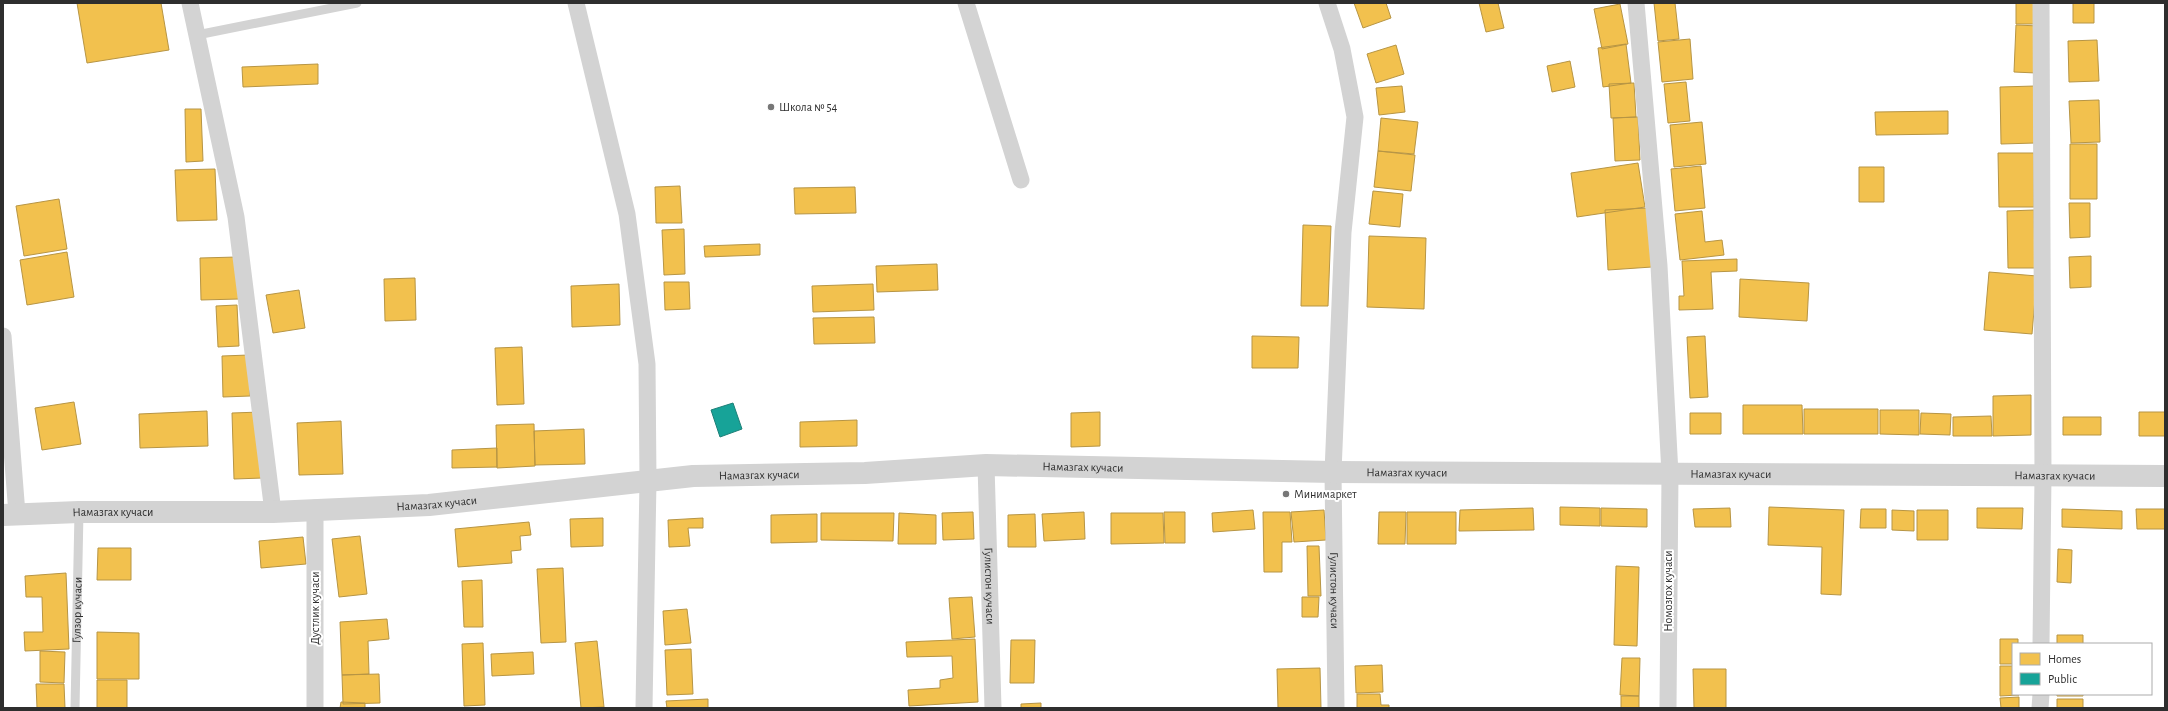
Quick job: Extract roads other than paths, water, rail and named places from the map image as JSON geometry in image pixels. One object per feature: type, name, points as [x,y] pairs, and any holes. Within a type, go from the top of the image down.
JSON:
[{"type":"street","points":[[190,3],[236,217],[273,512]]},
{"type":"street","points":[[576,3],[627,214],[647,364],[648,481],[644,708]]},
{"type":"street","points":[[966,3],[1021,180]]},
{"type":"street","name":"Гулистон кучаси","points":[[1328,3],[1342,49],[1355,117],[1343,232],[1332,472],[1336,708]]},
{"type":"street","name":"Номозгох кучаси","points":[[1636,3],[1659,266],[1670,474],[1668,708]]},
{"type":"street","points":[[2041,3],[2043,476],[2041,643]]},
{"type":"street","points":[[3,336],[10,515]]},
{"type":"street","name":"Намазгах кучаси","points":[[10,515],[79,512],[273,512],[315,508],[429,505],[693,476],[865,473],[986,465],[1332,472],[2165,476]]},
{"type":"street","name":"Гулистон кучаси","points":[[986,465],[993,708]]},
{"type":"street","name":"Дустлик кучаси","points":[[314,708],[315,508]]},
{"type":"street","points":[[2040,708],[2041,695]]},
{"type":"lane","points":[[197,35],[357,3]]},
{"type":"lane","name":"Гулзор кучаси","points":[[75,708],[79,512]]},
{"type":"place","name":"Школа № 54","points":[[771,107]]},
{"type":"place","name":"Минимаркет","points":[[1286,494]]}]
